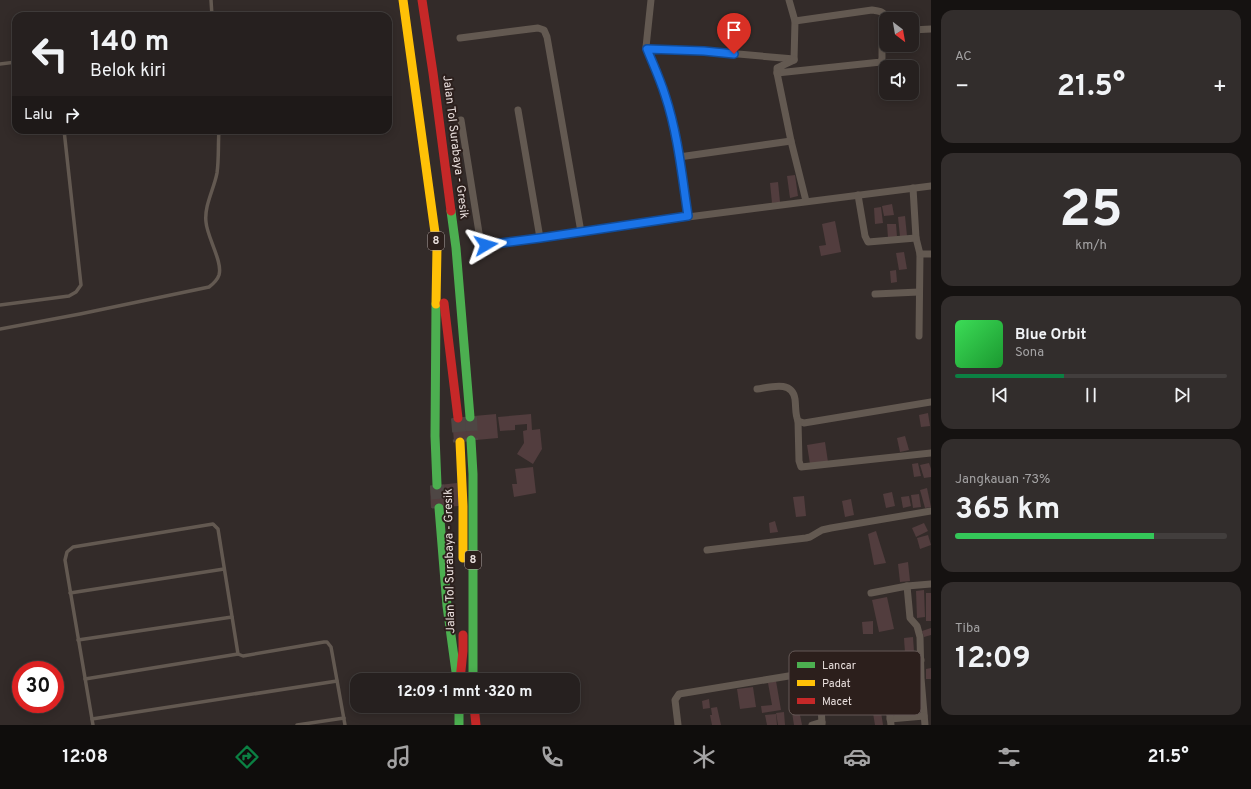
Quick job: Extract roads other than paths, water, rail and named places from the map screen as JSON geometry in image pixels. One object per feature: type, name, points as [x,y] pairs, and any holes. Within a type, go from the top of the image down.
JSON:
[{"type":"highway","name":"Jalan Tol Surabaya - Gresik","points":[[403,0],[437,248],[458,418]]},
{"type":"highway","name":"Jalan Tol Surabaya - Gresik","points":[[422,0],[434,73],[456,248],[470,417]]},
{"type":"highway","name":"Jalan Tol Surabaya - Gresik","points":[[437,248],[435,436],[437,485]]},
{"type":"highway","name":"Jalan Tol Surabaya - Gresik","points":[[471,440],[473,474],[473,673]]},
{"type":"highway","name":"Jalan Tol Surabaya - Gresik","points":[[460,442],[463,506],[463,567]]},
{"type":"highway","name":"Jalan Tol Surabaya - Gresik","points":[[439,508],[447,606],[456,673]]},
{"type":"highway","name":"Jalan Tol Surabaya - Gresik","points":[[461,673],[463,628]]},
{"type":"highway","points":[[459,713],[459,725]]},
{"type":"highway","points":[[475,713],[476,725]]},
{"type":"street","points":[[651,0],[646,44],[665,96],[679,157],[688,216]]},
{"type":"street","points":[[789,0],[795,20],[794,60]]},
{"type":"street","points":[[795,20],[872,10],[883,12]]},
{"type":"street","points":[[460,38],[538,28],[544,30],[547,37],[581,232]]},
{"type":"street","points":[[919,30],[931,29]]},
{"type":"street","points":[[647,49],[704,51],[794,60]]},
{"type":"street","points":[[777,72],[881,62],[882,52]]},
{"type":"street","points":[[794,60],[777,68],[777,72],[791,141],[806,201]]},
{"type":"street","points":[[518,110],[540,238]]},
{"type":"street","points":[[461,120],[480,239],[482,243],[486,245],[688,216],[931,186]]},
{"type":"street","points":[[679,157],[791,141]]},
{"type":"street","points":[[913,188],[916,238],[920,254],[919,336]]},
{"type":"street","points":[[858,195],[865,236],[868,242],[916,238]]},
{"type":"street","points":[[920,254],[931,254]]},
{"type":"street","points":[[875,294],[920,292]]},
{"type":"street","points":[[757,389],[781,386],[793,393],[798,421],[799,461],[801,467],[931,453]]},
{"type":"street","points":[[798,421],[804,422],[931,402]]},
{"type":"street","points":[[707,550],[806,538],[822,530],[831,528],[931,511]]},
{"type":"street","points":[[871,593],[907,586],[931,584]]},
{"type":"street","points":[[907,586],[910,618],[917,626],[920,637],[921,651]]},
{"type":"street","points":[[921,660],[925,725]]},
{"type":"street","points":[[678,725],[675,700],[679,694],[789,675]]},
{"type":"street","points":[[890,722],[924,716]]},
{"type":"street","points":[[812,725],[822,724]]},
{"type":"lane","points":[[211,0],[212,12]]},
{"type":"lane","points":[[0,64],[12,62]]},
{"type":"lane","points":[[0,305],[69,296],[76,292],[81,285],[64,134]]},
{"type":"lane","points":[[0,329],[209,287],[215,282],[219,275],[219,268],[205,220],[206,210],[217,171],[219,134]]},
{"type":"lane","points":[[93,725],[65,560],[70,548],[213,524],[218,530],[238,654]]},
{"type":"lane","points":[[70,593],[224,569]]},
{"type":"lane","points":[[78,640],[232,617]]},
{"type":"lane","points":[[85,679],[238,654],[243,656],[327,642],[331,647],[345,725]]},
{"type":"lane","points":[[92,719],[337,681]]},
{"type":"lane","points":[[297,725],[344,718]]},
{"type":"tunnel","points":[[470,417],[471,440]]},
{"type":"tunnel","points":[[458,418],[460,442]]},
{"type":"tunnel","points":[[437,485],[439,508]]}]
